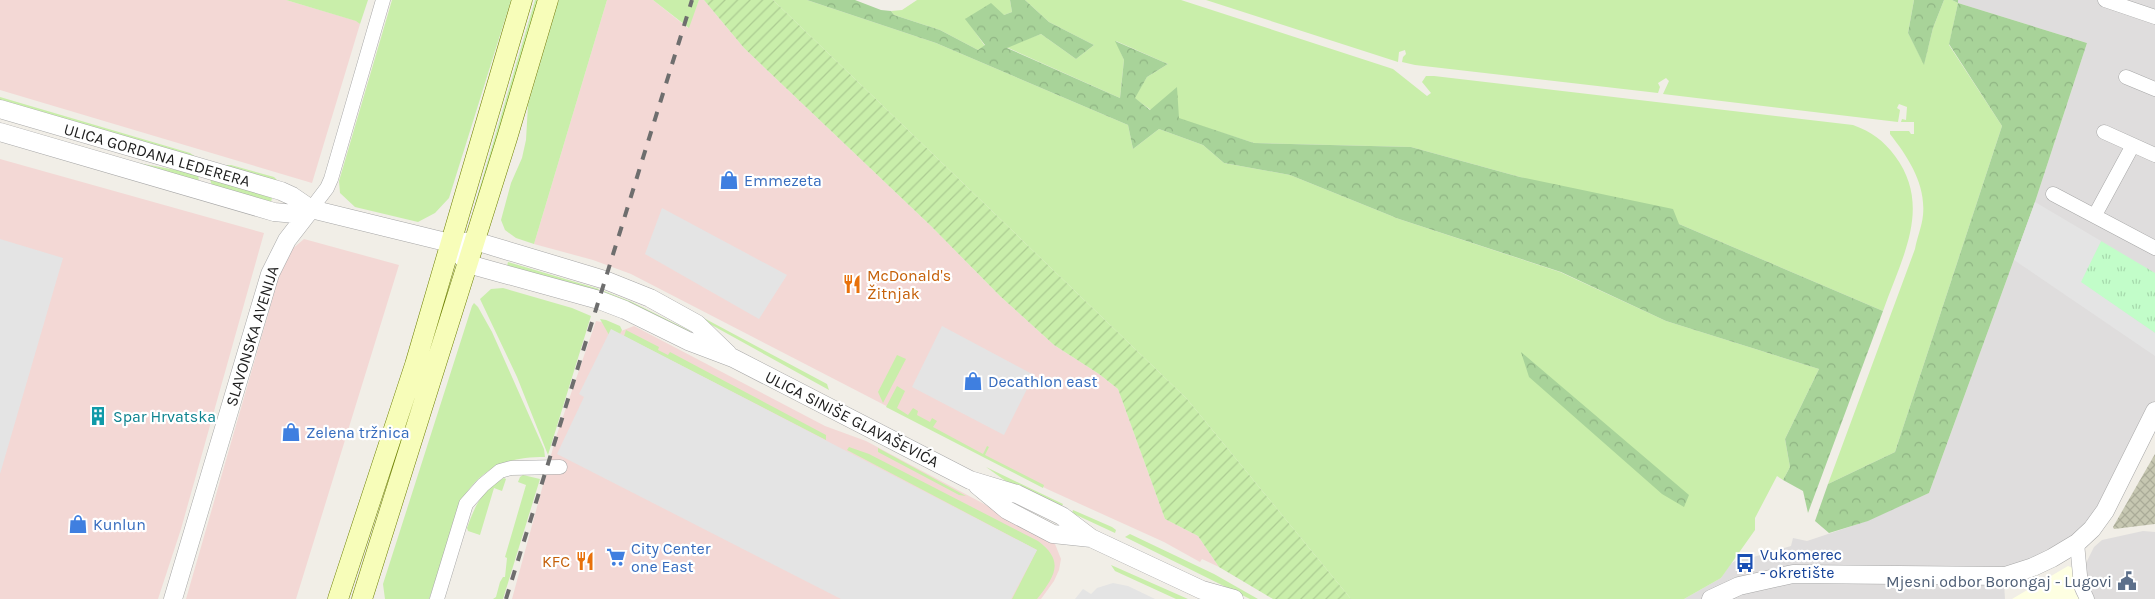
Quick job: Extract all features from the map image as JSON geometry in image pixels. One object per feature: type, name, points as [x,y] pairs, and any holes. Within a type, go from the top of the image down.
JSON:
[{"type":"main road","points":[[338,599],[414,365],[522,0]]},
{"type":"main road","points":[[369,594],[548,0]]},
{"type":"street","name":"SLAVONSKA AVENIJA","points":[[174,599],[270,274],[287,240],[327,188],[383,0]]},
{"type":"street","points":[[2105,0],[2155,17]]},
{"type":"street","points":[[2126,77],[2155,89]]},
{"type":"street","name":"ULICA GORDANA LEDERERA","points":[[0,109],[281,191],[311,209],[450,243],[475,241]]},
{"type":"street","name":"ULICA GORDANA LEDERERA","points":[[0,132],[274,212],[295,214],[311,209]]},
{"type":"street","points":[[2104,132],[2155,154]]},
{"type":"street","points":[[2095,216],[2134,145]]},
{"type":"street","points":[[2054,194],[2155,248]]},
{"type":"street","points":[[274,212],[283,221],[287,231],[287,240]]},
{"type":"street","name":"ULICA SINIŠE GLAVAŠEVIĆA","points":[[475,241],[606,280],[650,298],[698,324],[733,358]]},
{"type":"street","points":[[450,243],[468,264]]},
{"type":"street","name":"ULICA SINIŠE GLAVAŠEVIĆA","points":[[468,264],[599,300],[625,310],[688,341],[733,358],[970,480],[1006,510],[1053,534],[1091,538],[1208,594],[1234,599]]},
{"type":"street","points":[[1714,598],[1739,586],[1793,574],[2005,576],[2033,567],[2077,543],[2092,529],[2105,511],[2155,411]]},
{"type":"street","points":[[437,599],[466,504],[483,485],[500,471],[511,468],[560,467]]},
{"type":"street","points":[[2077,543],[2081,586],[2087,599]]},
{"type":"shaded area","points":[[0,0],[286,0],[357,21],[360,24],[312,183],[0,90]]},
{"type":"shaded area","points":[[607,0],[653,0],[688,28],[699,0],[704,0],[744,48],[931,226],[1000,296],[1054,345],[1099,374],[1118,389],[1165,519],[1198,536],[1219,567],[1202,559],[1200,562],[1164,542],[1047,489],[631,274],[593,260],[534,244]]},
{"type":"shaded area","points":[[1958,0],[2155,0],[2155,401],[2093,519],[2055,552],[2003,569],[2005,599],[1684,599],[1721,578],[1730,564],[1737,560],[1791,546],[1793,538],[1807,541],[1867,521],[1929,493],[2035,202],[2087,43],[1958,3]]},
{"type":"shaded area","points":[[0,159],[264,233],[181,529],[158,599],[0,599]]},
{"type":"shaded area","points":[[2035,202],[2101,241],[2081,282],[2155,333],[2155,356],[2014,260]]},
{"type":"shaded area","points":[[662,208],[787,275],[759,319],[645,254]]},
{"type":"shaded area","points":[[0,239],[63,258],[0,474]]},
{"type":"shaded area","name":"Zelena tržnica","points":[[304,239],[399,265],[296,599],[186,599],[285,255]]},
{"type":"shaded area","points":[[596,321],[612,324],[621,331],[634,326],[825,426],[866,441],[1046,537],[1055,544],[1061,559],[1054,581],[1041,599],[512,599],[556,437]]},
{"type":"shaded area","name":"Decathlon east","points":[[942,326],[1034,375],[1004,435],[912,387]]},
{"type":"shaded area","points":[[611,329],[1037,550],[1011,599],[841,599],[557,454],[584,397],[579,394]]},
{"type":"shaded area","points":[[2155,454],[2155,524],[2114,529],[2113,527]]},
{"type":"shaded area","points":[[2143,531],[2155,532],[2155,599],[2094,599],[2084,574],[2086,563],[2094,547],[2102,540]]},
{"type":"shaded area","points":[[2068,566],[2073,568],[2073,584],[2076,595],[2080,599],[2012,599]]},
{"type":"shaded area","points":[[1113,583],[1128,586],[1155,599],[1075,599],[1083,589],[1091,594],[1097,588]]},
{"type":"green space","points":[[286,0],[368,0],[360,24],[356,21]]},
{"type":"green space","points":[[392,0],[511,0],[449,198],[435,213],[418,222],[355,207],[340,193],[339,181]]},
{"type":"green space","points":[[535,0],[541,0],[480,206],[475,204]]},
{"type":"green space","points":[[559,0],[607,0],[534,244],[516,238],[505,230],[501,220],[511,183],[522,158],[526,140],[528,105]]},
{"type":"green space","points":[[653,0],[699,0],[689,28]]},
{"type":"green space","points":[[704,0],[773,0],[1187,399],[1351,599],[1273,599],[1219,567],[1198,536],[1165,519],[1118,389],[1099,374],[1054,345],[1000,296],[931,226],[744,48]]},
{"type":"green space","points":[[773,0],[807,0],[936,43],[1128,125],[1133,149],[1159,129],[1203,145],[1224,163],[1290,175],[1399,219],[1560,272],[1666,321],[1819,369],[1785,439],[1790,467],[1783,480],[1777,476],[1755,518],[1755,530],[1721,578],[1684,599],[1351,599],[1187,399]]},
{"type":"green space","points":[[807,0],[855,0],[881,10],[891,11],[894,15],[940,30],[978,50],[985,45],[965,19],[991,3],[1004,15],[1012,12],[1010,0],[1025,0],[1049,22],[1094,45],[1076,59],[1041,34],[1007,48],[1120,98],[1124,60],[1115,41],[1168,64],[1147,77],[1135,98],[1150,110],[1177,87],[1179,118],[1254,143],[1411,147],[1520,177],[1673,209],[1679,224],[1883,311],[1808,513],[1803,491],[1783,480],[1790,467],[1785,439],[1819,369],[1666,321],[1561,272],[1399,219],[1290,175],[1224,163],[1203,145],[1159,129],[1133,149],[1128,125],[936,43]]},
{"type":"green space","points":[[917,0],[1010,0],[1012,12],[1004,15],[966,19],[985,46],[978,50],[940,30],[894,15],[891,11],[902,10]]},
{"type":"green space","points":[[1025,0],[1181,0],[1393,69],[1427,96],[1431,93],[1422,82],[1426,76],[1434,76],[1853,125],[1871,134],[1886,145],[1906,175],[1912,194],[1913,214],[1905,253],[1883,311],[1679,224],[1411,147],[1254,143],[1151,110],[1134,98],[1147,77],[1168,64],[1116,41],[1124,60],[1120,98],[1006,47],[1041,34],[1076,59],[1094,45],[1049,22]]},
{"type":"green space","points":[[1206,0],[1914,0],[1908,33],[1924,64],[1933,28],[1944,0],[1952,0],[1958,3],[1949,45],[2002,126],[1895,452],[1828,484],[1915,249],[1922,223],[1923,204],[1919,182],[1903,152],[1890,134],[1890,131],[1909,131],[1911,134],[1914,134],[1914,122],[1901,122],[1902,119],[1906,120],[1907,107],[1899,104],[1897,108],[1900,110],[1898,122],[1663,94],[1669,81],[1666,78],[1658,83],[1660,87],[1658,93],[1415,65],[1402,62],[1406,54],[1405,50],[1399,52],[1398,62]]},
{"type":"green space","points":[[1914,0],[1944,0],[1933,28],[1924,65],[1908,33]]},
{"type":"green space","points":[[1958,3],[2087,43],[2035,202],[1929,493],[1868,521],[1829,533],[1815,521],[1828,484],[1895,452],[2002,126],[1949,44]]},
{"type":"green space","points":[[0,97],[190,153],[199,159],[0,102]]},
{"type":"green space","points":[[111,158],[198,174],[199,182]]},
{"type":"green space","points":[[220,165],[231,165],[274,177],[277,180],[276,183]]},
{"type":"green space","points":[[210,179],[273,195],[270,205],[212,186]]},
{"type":"green space","points":[[2101,241],[2155,273],[2155,333],[2080,282]]},
{"type":"green space","points":[[508,262],[599,289],[597,293],[507,266]]},
{"type":"green space","points":[[503,288],[572,308],[591,316],[548,455],[517,377],[480,299],[491,289]]},
{"type":"green space","points":[[604,291],[632,302],[690,331],[691,334],[603,295]]},
{"type":"green space","points":[[474,303],[492,332],[544,449],[545,457],[520,459],[498,465],[480,477],[472,486],[464,496],[429,599],[385,599],[383,584]]},
{"type":"green space","points":[[700,316],[827,384],[829,390],[699,318]]},
{"type":"green space","points":[[600,319],[620,326],[622,330],[620,334],[611,330],[609,335]]},
{"type":"green space","points":[[626,330],[659,347],[658,350],[668,355],[670,352],[826,435],[826,440],[624,336]]},
{"type":"green space","points":[[1521,352],[1689,495],[1684,507],[1662,494],[1529,377]]},
{"type":"green space","points":[[897,355],[906,359],[883,403],[878,392]]},
{"type":"green space","points":[[897,386],[905,391],[897,408],[908,415],[913,408],[918,411],[917,415],[930,422],[932,418],[937,421],[933,427],[983,454],[987,446],[989,447],[985,455],[1044,485],[1043,488],[886,407]]},
{"type":"green space","points":[[849,447],[869,454],[1038,541],[1052,555],[1054,562],[1054,569],[1049,583],[1037,599],[1012,599],[1037,550],[847,450]]},
{"type":"green space","points":[[878,448],[966,496],[959,495],[878,452]]},
{"type":"green space","points":[[986,467],[1063,504],[1061,508],[1007,482]]},
{"type":"green space","points":[[523,475],[540,479],[503,599],[493,599],[496,597],[500,582],[505,577],[507,558],[505,557],[526,485],[518,482]]},
{"type":"green space","points":[[504,478],[506,479],[502,491],[494,488],[480,535],[468,531],[467,528],[470,520],[480,499],[490,487]]},
{"type":"green space","points":[[1073,510],[1112,527],[1116,530],[1115,533],[1072,513]]},
{"type":"green space","points":[[1130,534],[1214,574],[1258,599],[1250,599],[1125,537]]},
{"type":"green space","points":[[1111,565],[1188,599],[1176,599],[1115,571]]},
{"type":"railway","points":[[506,599],[692,0]]},
{"type":"place","name":"Emmezeta","points":[[729,180]]},
{"type":"place","name":"McDonald's Žitnjak","points":[[852,284]]},
{"type":"place","name":"Decathlon east","points":[[973,381]]},
{"type":"place","name":"Spar Hrvatska","points":[[98,416]]},
{"type":"place","name":"Zelena tržnica","points":[[291,432]]},
{"type":"place","name":"Kunlun","points":[[78,524]]},
{"type":"place","name":"City Center one East","points":[[616,557]]},
{"type":"place","name":"KFC","points":[[585,561]]},
{"type":"place","name":"Vukomerec - okretište","points":[[1745,563]]},
{"type":"place","name":"Mjesni odbor Borongaj - Lugovi","points":[[2127,581]]}]
